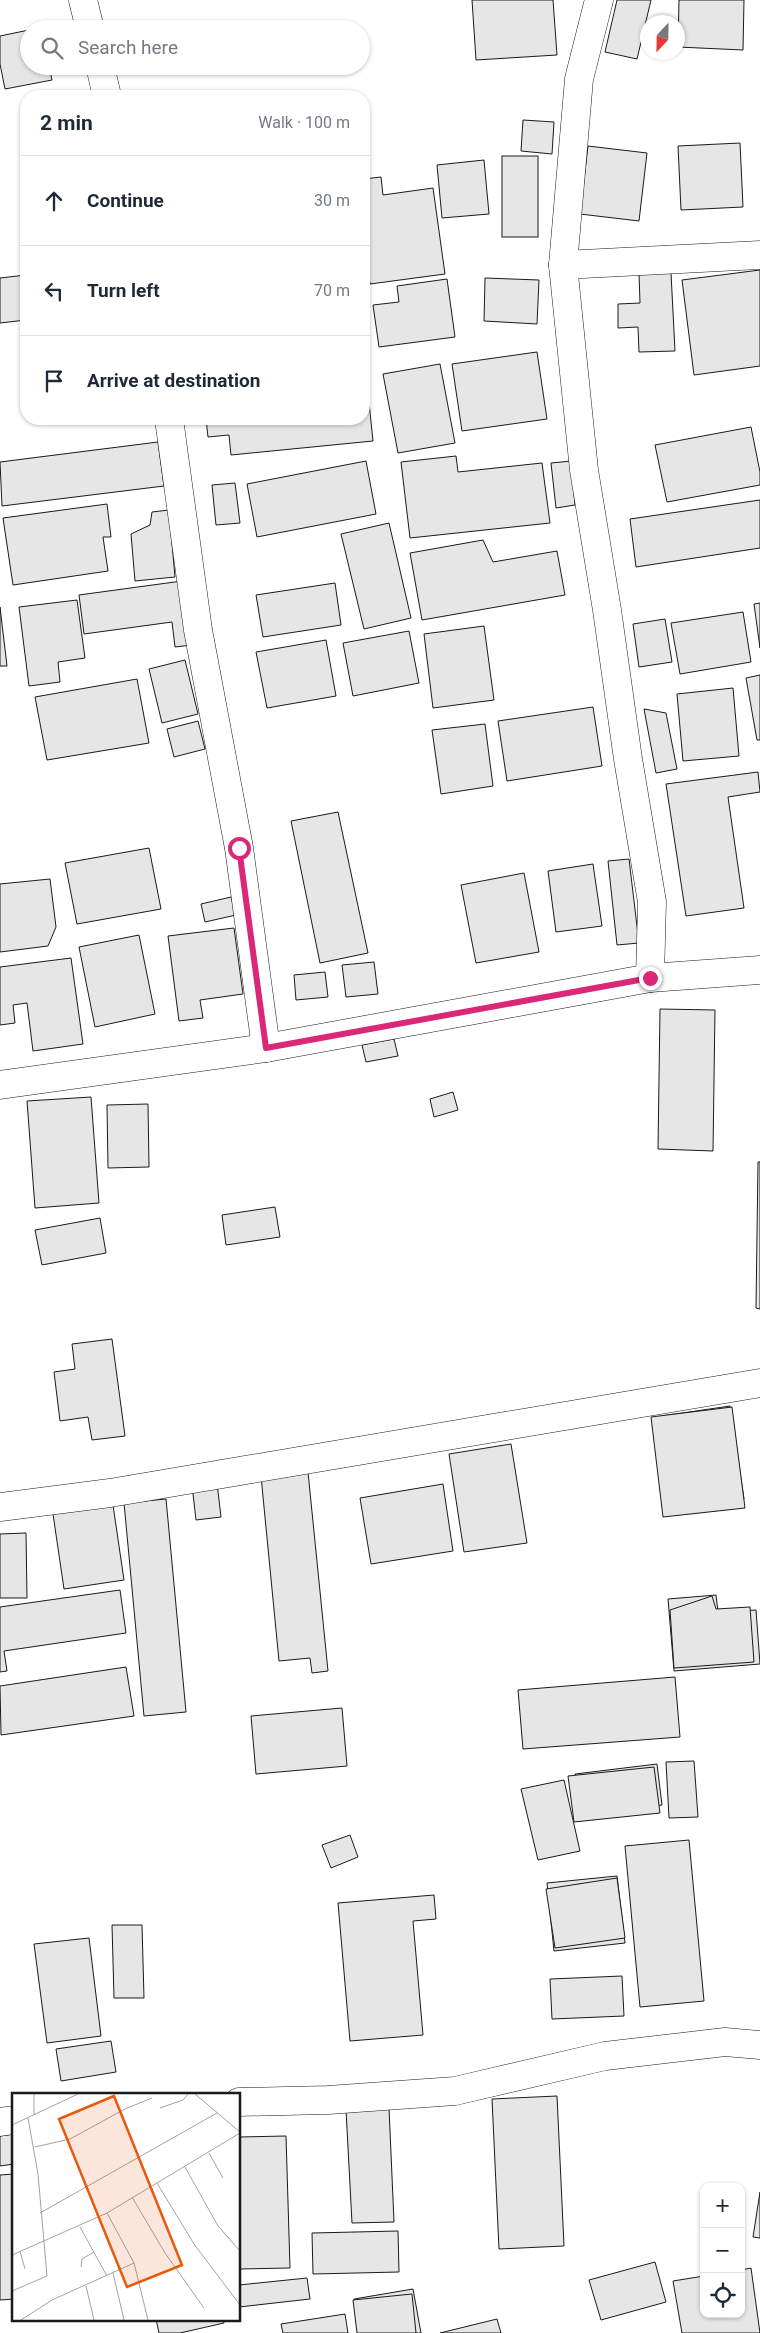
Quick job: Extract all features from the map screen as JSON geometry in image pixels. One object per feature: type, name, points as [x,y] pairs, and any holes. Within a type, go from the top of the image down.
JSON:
[{"type":"street","points":[[83,0],[88,20]]},
{"type":"street","points":[[599,0],[579,79],[563,265],[584,470],[652,902],[650,978]]},
{"type":"street","points":[[102,75],[106,90]]},
{"type":"street","points":[[563,265],[760,255]]},
{"type":"street","points":[[170,425],[198,630],[239,848],[266,1048]]},
{"type":"street","points":[[0,1085],[266,1048],[650,978],[760,970]]},
{"type":"street","points":[[0,1507],[110,1493],[760,1383]]},
{"type":"street","points":[[240,2102],[328,2100],[455,2091],[604,2056],[725,2042],[760,2045]]},
{"type":"building","points":[[472,0],[553,0],[557,55],[476,60]]},
{"type":"building","points":[[617,0],[651,0],[647,15],[640,15],[640,46],[637,59],[605,52]]},
{"type":"building","points":[[679,0],[744,0],[743,50],[685,47],[685,15],[679,15]]},
{"type":"building","points":[[20,32],[20,75],[51,75],[52,80],[5,89],[0,64],[0,36]]},
{"type":"building","points":[[523,120],[554,122],[552,154],[521,151]]},
{"type":"building","points":[[740,143],[743,207],[681,210],[678,146]]},
{"type":"building","points":[[588,146],[647,153],[639,221],[580,214]]},
{"type":"building","points":[[502,156],[538,156],[538,237],[502,237]]},
{"type":"building","points":[[484,160],[489,214],[442,218],[437,165]]},
{"type":"building","points":[[381,177],[383,195],[433,188],[445,274],[370,284],[370,178]]},
{"type":"building","points":[[760,270],[760,366],[694,375],[682,280]]},
{"type":"building","points":[[671,273],[675,351],[639,352],[638,327],[618,328],[618,304],[640,303],[639,274]]},
{"type":"building","points":[[20,276],[20,321],[0,323],[0,278]]},
{"type":"building","points":[[485,278],[539,280],[537,324],[484,321]]},
{"type":"building","points":[[447,279],[455,337],[379,347],[373,305],[399,302],[397,286]]},
{"type":"building","points":[[537,352],[547,419],[462,431],[452,364]]},
{"type":"building","points":[[440,364],[455,443],[398,453],[383,374]]},
{"type":"building","points":[[370,412],[373,441],[231,455],[229,435],[208,437],[207,425],[370,425]]},
{"type":"building","points":[[751,427],[760,472],[760,485],[667,502],[655,445]]},
{"type":"building","points":[[158,442],[164,486],[2,506],[0,462]]},
{"type":"building","points":[[456,456],[458,472],[542,463],[550,523],[410,538],[401,462]]},
{"type":"building","points":[[366,461],[376,514],[257,537],[247,484]]},
{"type":"building","points":[[571,461],[575,505],[556,508],[551,463]]},
{"type":"building","points":[[235,483],[240,523],[216,525],[212,485]]},
{"type":"building","points":[[760,500],[760,548],[636,567],[630,519]]},
{"type":"building","points":[[107,504],[111,537],[103,537],[108,571],[13,585],[3,518]]},
{"type":"building","points":[[169,510],[175,577],[135,581],[131,534],[150,525],[152,512]]},
{"type":"building","points":[[389,523],[411,618],[364,629],[341,534]]},
{"type":"building","points":[[483,540],[493,562],[557,551],[565,595],[422,620],[410,553]]},
{"type":"building","points":[[182,581],[192,645],[175,647],[172,622],[84,634],[79,595]]},
{"type":"building","points":[[335,583],[341,625],[263,637],[256,595]]},
{"type":"building","points":[[77,600],[85,658],[58,662],[60,682],[29,686],[19,607]]},
{"type":"building","points":[[760,603],[760,648],[754,604]]},
{"type":"building","points":[[0,607],[7,666],[0,666]]},
{"type":"building","points":[[743,612],[751,662],[680,674],[671,623]]},
{"type":"building","points":[[665,619],[672,662],[639,667],[633,624]]},
{"type":"building","points":[[484,626],[494,700],[433,708],[424,634]]},
{"type":"building","points":[[409,631],[419,683],[353,696],[343,643]]},
{"type":"building","points":[[326,640],[336,696],[267,708],[256,652]]},
{"type":"building","points":[[185,660],[198,714],[162,723],[149,669]]},
{"type":"building","points":[[760,675],[760,740],[757,740],[746,678]]},
{"type":"building","points":[[137,679],[149,743],[47,760],[35,697]]},
{"type":"building","points":[[733,688],[739,756],[683,761],[677,694]]},
{"type":"building","points":[[593,707],[602,766],[507,781],[498,721]]},
{"type":"building","points":[[644,709],[666,713],[677,769],[656,773]]},
{"type":"building","points":[[198,721],[205,749],[174,757],[167,729]]},
{"type":"building","points":[[485,724],[493,786],[441,794],[432,730]]},
{"type":"building","points":[[758,772],[760,792],[728,797],[744,908],[686,916],[666,784]]},
{"type":"building","points":[[338,812],[368,953],[320,963],[291,821]]},
{"type":"building","points":[[149,848],[161,909],[77,924],[65,863]]},
{"type":"building","points":[[629,859],[639,943],[617,945],[608,861]]},
{"type":"building","points":[[593,864],[602,926],[556,932],[548,871]]},
{"type":"building","points":[[524,873],[539,952],[476,963],[461,885]]},
{"type":"building","points":[[50,879],[56,927],[48,946],[0,952],[0,884]]},
{"type":"building","points":[[231,897],[236,915],[205,922],[201,904]]},
{"type":"building","points":[[234,928],[243,994],[200,1000],[203,1018],[179,1021],[168,936]]},
{"type":"building","points":[[139,935],[155,1014],[95,1027],[79,947]]},
{"type":"building","points":[[71,958],[83,1044],[33,1051],[27,1003],[13,1005],[15,1023],[0,1025],[0,967]]},
{"type":"building","points":[[374,962],[378,994],[346,997],[342,965]]},
{"type":"building","points":[[325,972],[328,997],[296,1000],[294,975]]},
{"type":"building","points":[[660,1009],[715,1010],[713,1151],[658,1149]]},
{"type":"building","points":[[394,1039],[398,1056],[366,1062],[362,1045]]},
{"type":"building","points":[[453,1092],[458,1110],[434,1117],[430,1099]]},
{"type":"building","points":[[91,1097],[99,1203],[35,1208],[27,1101]]},
{"type":"building","points":[[148,1104],[149,1167],[108,1168],[107,1105]]},
{"type":"building","points":[[758,1162],[760,1162],[760,1309],[756,1308]]},
{"type":"building","points":[[275,1207],[280,1237],[226,1245],[222,1215]]},
{"type":"building","points":[[100,1218],[106,1253],[42,1265],[35,1230]]},
{"type":"building","points":[[112,1339],[125,1436],[92,1440],[88,1417],[60,1421],[54,1372],[75,1369],[72,1344]]},
{"type":"building","points":[[730,1406],[744,1499],[676,1509],[662,1416]]},
{"type":"building","points":[[732,1407],[745,1508],[663,1517],[651,1417]]},
{"type":"building","points":[[511,1444],[527,1543],[464,1552],[449,1454]]},
{"type":"building","points":[[308,1472],[328,1671],[312,1673],[310,1658],[279,1661],[261,1476]]},
{"type":"building","points":[[217,1483],[221,1517],[196,1520],[192,1485]]},
{"type":"building","points":[[443,1484],[453,1551],[371,1564],[360,1498]]},
{"type":"building","points":[[166,1499],[186,1712],[144,1716],[124,1503]]},
{"type":"building","points":[[113,1505],[124,1580],[64,1589],[53,1514]]},
{"type":"building","points":[[26,1533],[27,1598],[0,1598],[0,1534]]},
{"type":"building","points":[[120,1590],[126,1633],[4,1651],[7,1671],[0,1672],[0,1607]]},
{"type":"building","points":[[716,1595],[718,1612],[756,1610],[760,1664],[674,1671],[668,1599]]},
{"type":"building","points":[[712,1596],[716,1609],[750,1607],[754,1662],[674,1668],[670,1610]]},
{"type":"building","points":[[126,1667],[134,1716],[1,1735],[0,1686]]},
{"type":"building","points":[[675,1677],[680,1737],[523,1749],[518,1690]]},
{"type":"building","points":[[342,1708],[347,1766],[256,1774],[251,1716]]},
{"type":"building","points":[[694,1761],[698,1817],[669,1818],[666,1762]]},
{"type":"building","points":[[657,1764],[662,1805],[580,1815],[575,1774]]},
{"type":"building","points":[[654,1767],[660,1813],[574,1822],[568,1776]]},
{"type":"building","points":[[564,1780],[580,1851],[538,1860],[521,1789]]},
{"type":"building","points":[[350,1835],[358,1857],[331,1868],[322,1845]]},
{"type":"building","points":[[689,1840],[704,2001],[640,2007],[625,1846]]},
{"type":"building","points":[[617,1876],[625,1943],[554,1951],[547,1883]]},
{"type":"building","points":[[617,1878],[625,1938],[555,1948],[546,1889]]},
{"type":"building","points":[[434,1895],[436,1919],[413,1921],[423,2035],[350,2041],[338,1903]]},
{"type":"building","points":[[112,1925],[142,1925],[144,1998],[114,1998]]},
{"type":"building","points":[[89,1938],[101,2036],[47,2043],[34,1944]]},
{"type":"building","points":[[622,1976],[624,2016],[552,2019],[550,1979]]},
{"type":"building","points":[[111,2041],[116,2072],[61,2081],[56,2049]]},
{"type":"building","points":[[557,2096],[564,2246],[499,2249],[492,2099]]},
{"type":"building","points":[[389,2108],[394,2222],[352,2223],[346,2110]]},
{"type":"building","points":[[12,2134],[12,2164],[0,2166],[0,2136]]},
{"type":"building","points":[[286,2136],[290,2268],[240,2269],[240,2137]]},
{"type":"building","points":[[12,2174],[12,2299],[0,2300],[0,2175]]},
{"type":"building","points":[[760,2192],[760,2238],[753,2237]]},
{"type":"building","points":[[398,2231],[399,2272],[313,2274],[312,2233]]},
{"type":"building","points":[[655,2262],[666,2302],[601,2320],[589,2280]]},
{"type":"building","points":[[751,2268],[760,2333],[682,2333],[673,2281],[700,2277],[700,2318],[745,2318],[745,2269]]},
{"type":"building","points":[[307,2278],[310,2299],[240,2307],[240,2285]]},
{"type":"building","points":[[413,2289],[421,2333],[360,2333],[354,2299]]},
{"type":"building","points":[[412,2294],[416,2333],[357,2333],[353,2300]]},
{"type":"building","points":[[345,2314],[348,2333],[283,2333],[281,2324]]},
{"type":"building","points":[[497,2319],[501,2333],[440,2333]]},
{"type":"building","points":[[156,2320],[223,2320],[224,2323],[180,2333],[159,2333]]},
{"type":"route","points":[[239,848],[266,1048],[650,978]]}]
